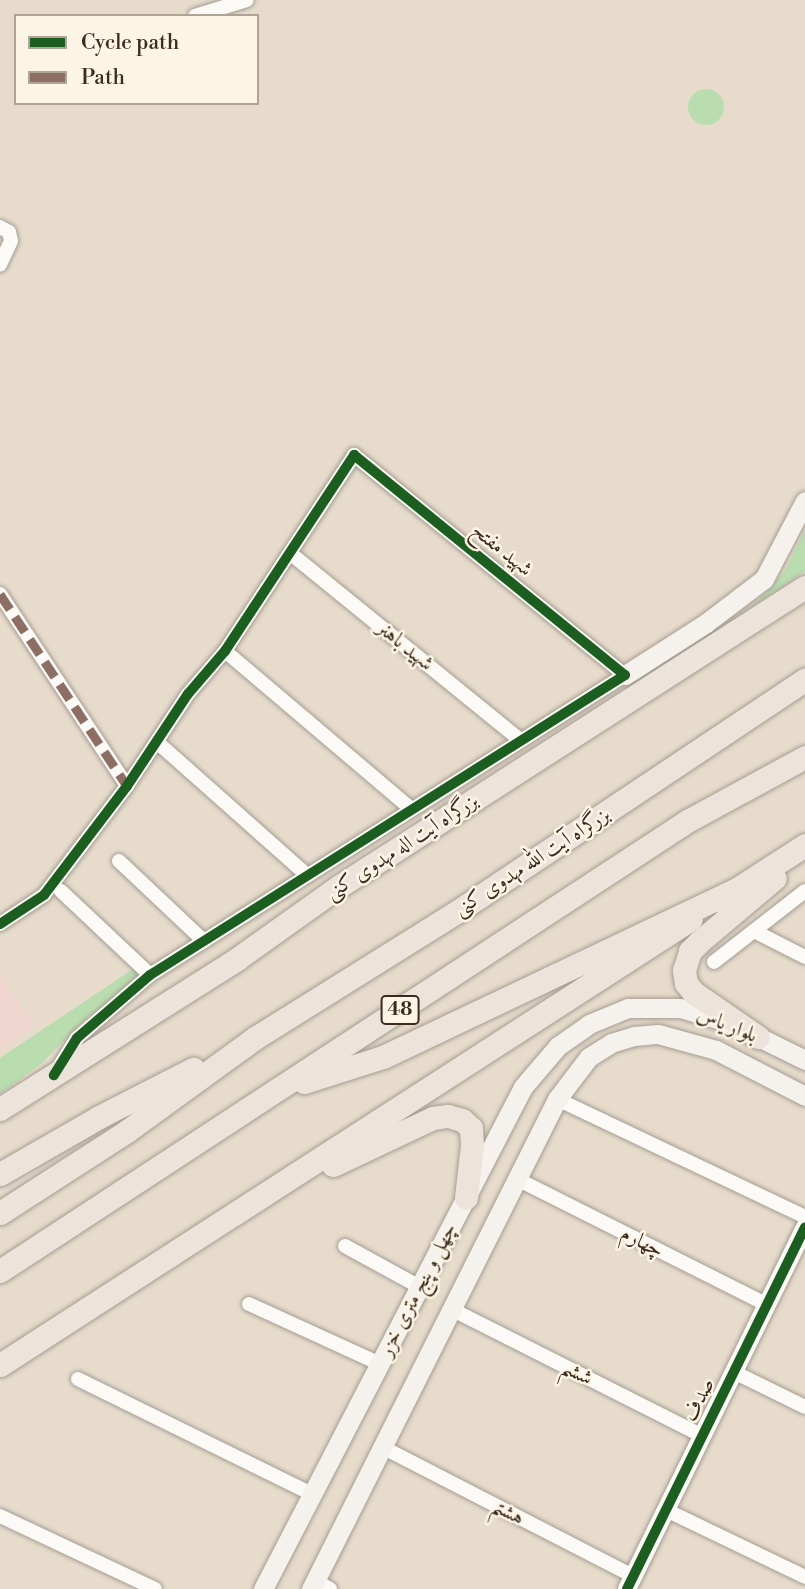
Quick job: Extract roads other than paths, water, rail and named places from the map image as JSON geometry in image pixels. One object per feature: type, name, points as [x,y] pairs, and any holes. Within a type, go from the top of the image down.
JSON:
[{"type":"main road","points":[[625,675],[743,598],[764,579],[805,501]]},
{"type":"main road","name":"بزرگراه آیت اله مهدوی کنی","points":[[0,1110],[237,959],[430,828],[805,587]]},
{"type":"main road","points":[[673,645],[728,637]]},
{"type":"main road","points":[[652,686],[673,645]]},
{"type":"main road","name":"بزرگراه آیت الله مهدوی کنی","points":[[255,1038],[458,911],[805,680]]},
{"type":"main road","name":"48","points":[[0,1271],[689,820],[805,757]]},
{"type":"main road","points":[[0,1365],[805,847]]},
{"type":"main road","points":[[758,1037],[694,993],[686,983],[685,961],[699,942],[761,891],[805,847]]},
{"type":"main road","points":[[274,1092],[383,1057],[737,889]]},
{"type":"main road","name":"بلوار یاس","points":[[603,1016],[628,1009],[668,1007],[706,1013],[728,1021],[805,1060]]},
{"type":"main road","name":"چهل و پنج متری خزر","points":[[263,1589],[523,1087],[558,1046],[603,1016]]},
{"type":"main road","points":[[716,1050],[709,1041],[710,1031],[716,1024],[728,1021]]},
{"type":"main road","name":"بلوار یاس","points":[[611,1043],[634,1036],[658,1034],[716,1050],[805,1096]]},
{"type":"main road","points":[[0,1174],[99,1117],[255,1038]]},
{"type":"main road","name":"48","points":[[0,1213],[127,1131],[255,1038]]},
{"type":"main road","name":"چهل و پنج متری خزر","points":[[319,1586],[382,1447],[557,1099],[589,1057],[611,1043]]},
{"type":"main road","points":[[239,1210],[433,1118],[448,1116],[462,1120],[471,1128],[472,1145],[466,1198]]},
{"type":"street","points":[[202,14],[247,0]]},
{"type":"street","points":[[0,227],[9,232],[11,241],[0,265]]},
{"type":"street","name":"شهید مفتح","points":[[290,553],[354,455],[625,675]]},
{"type":"street","points":[[0,925],[44,895],[127,786],[188,694],[225,650],[290,553]]},
{"type":"street","name":"شهید باهنر","points":[[290,553],[519,739]]},
{"type":"street","points":[[0,594],[127,786]]},
{"type":"street","points":[[225,650],[411,809]]},
{"type":"street","points":[[54,1075],[77,1038],[150,975],[519,739],[625,675]]},
{"type":"street","points":[[157,742],[307,875]]},
{"type":"street","points":[[119,861],[204,941]]},
{"type":"street","points":[[61,891],[150,975]]},
{"type":"street","points":[[713,962],[805,891]]},
{"type":"street","points":[[754,932],[805,957]]},
{"type":"street","points":[[557,1099],[805,1217]]},
{"type":"street","name":"چهارم","points":[[517,1179],[766,1305]]},
{"type":"street","name":"صدف","points":[[630,1583],[803,1234]]},
{"type":"street","points":[[345,1246],[420,1286]]},
{"type":"street","points":[[249,1304],[380,1364]]},
{"type":"street","name":"ششم","points":[[451,1309],[702,1436]]},
{"type":"street","points":[[734,1372],[805,1407]]},
{"type":"street","points":[[78,1379],[312,1494]]},
{"type":"street","name":"هشتم","points":[[382,1447],[630,1583]]},
{"type":"street","points":[[666,1510],[805,1577]]},
{"type":"street","points":[[0,1516],[155,1589]]}]
